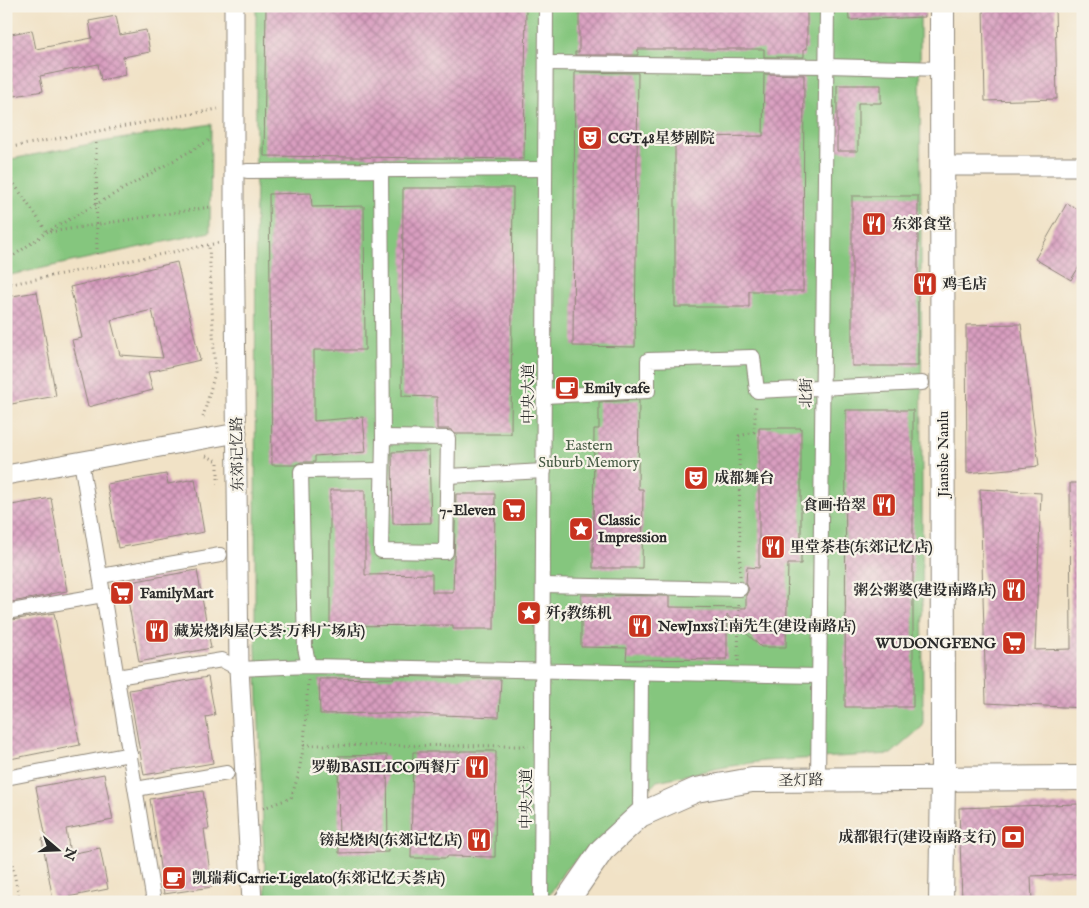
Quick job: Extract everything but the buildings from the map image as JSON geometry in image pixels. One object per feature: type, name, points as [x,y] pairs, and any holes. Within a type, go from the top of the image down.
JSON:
[{"type":"street","name":"东郊记忆路","points":[[234,6],[234,207],[239,668],[252,902]]},
{"type":"street","name":"中央大道","points":[[541,902],[546,6]]},
{"type":"street","name":"北街","points":[[818,779],[827,6]]},
{"type":"street","name":"Jianshe Nanlu","points":[[941,902],[943,779],[942,6]]},
{"type":"street","points":[[546,63],[942,69]]},
{"type":"street","points":[[942,166],[1083,166]]},
{"type":"street","points":[[247,171],[545,168]]},
{"type":"street","points":[[381,170],[383,437],[381,551],[446,552],[448,438],[383,437]]},
{"type":"street","points":[[544,396],[648,391],[648,360],[753,357],[757,391],[922,384]]},
{"type":"street","points":[[6,475],[237,433]]},
{"type":"street","points":[[81,462],[154,902]]},
{"type":"street","points":[[309,666],[305,648],[301,471],[382,470]]},
{"type":"street","points":[[448,476],[544,471]]},
{"type":"street","points":[[100,576],[220,555]]},
{"type":"street","points":[[543,585],[740,589]]},
{"type":"street","points":[[6,612],[104,594]]},
{"type":"street","points":[[117,678],[222,660],[239,668],[309,666],[819,676]]},
{"type":"street","points":[[640,673],[640,815]]},
{"type":"street","points":[[6,778],[130,754]]},
{"type":"street","points":[[136,789],[227,773]]},
{"type":"street","name":"圣灯路","points":[[566,902],[602,850],[640,815],[696,790],[752,780],[1083,778]]},
{"type":"path","points":[[6,148],[223,108]]},
{"type":"path","points":[[6,261],[47,232],[210,140]]},
{"type":"path","points":[[96,142],[97,256]]},
{"type":"path","points":[[6,172],[47,232]]},
{"type":"path","points":[[47,232],[210,207]]},
{"type":"path","points":[[6,285],[223,242]]},
{"type":"path","points":[[202,417],[215,373],[209,245]]},
{"type":"path","points":[[737,675],[740,589],[739,436],[754,432],[757,391]]},
{"type":"path","points":[[198,458],[208,456],[218,461],[218,489]]},
{"type":"path","points":[[247,814],[291,798],[298,776],[304,745],[309,666]]},
{"type":"path","points":[[304,745],[542,746]]},
{"type":"path","points":[[6,835],[20,902]]},
{"type":"green space","name":"Eastern Suburb Memory","points":[[256,6],[920,6],[923,726],[891,754],[764,761],[657,781],[627,813],[565,870],[545,902],[266,902],[255,624]]},
{"type":"green space","points":[[211,124],[210,232],[6,276],[6,160]]},
{"type":"place","name":"CGT48星梦剧院","points":[[590,138]]},
{"type":"place","name":"东郊食堂","points":[[874,224]]},
{"type":"place","name":"鸡毛店","points":[[925,284]]},
{"type":"place","name":"Emily cafe","points":[[567,388]]},
{"type":"place","name":"成都舞台","points":[[696,478]]},
{"type":"place","name":"食画·拾翠","points":[[884,505]]},
{"type":"place","name":"7-Eleven","points":[[514,510]]},
{"type":"place","name":"Classic Impression","points":[[581,529]]},
{"type":"place","name":"里堂茶巷(东郊记忆店)","points":[[773,547]]},
{"type":"place","name":"粥公粥婆(建设南路店)","points":[[1014,590]]},
{"type":"place","name":"FamilyMart","points":[[122,593]]},
{"type":"place","name":"歼5教练机","points":[[529,613]]},
{"type":"place","name":"NewJnxs江南先生(建设南路店)","points":[[640,626]]},
{"type":"place","name":"藏炭烧肉屋(天荟·万科广场店)","points":[[157,631]]},
{"type":"place","name":"WUDONGFENG","points":[[1014,643]]},
{"type":"place","name":"罗勒BASILICO西餐厅","points":[[477,767]]},
{"type":"place","name":"成都银行(建设南路支行)","points":[[1013,837]]},
{"type":"place","name":"镑起烧肉(东郊记忆店)","points":[[479,840]]},
{"type":"place","name":"凯瑞莉Carrie·Ligelato(东郊记忆天荟店)","points":[[174,878]]}]
